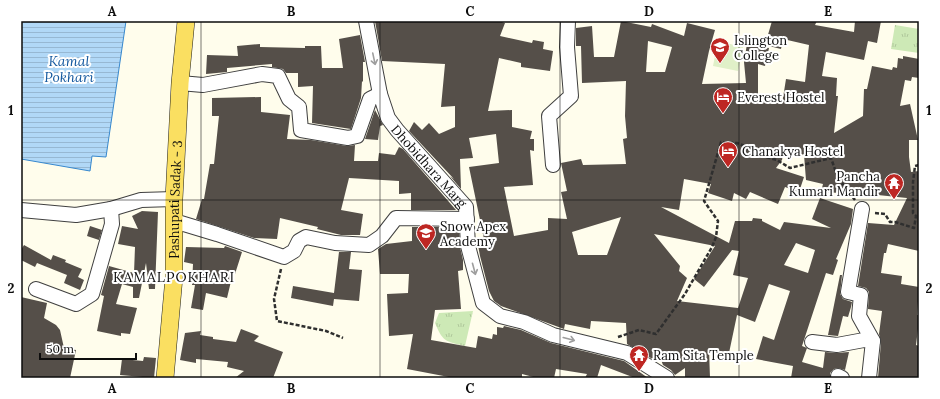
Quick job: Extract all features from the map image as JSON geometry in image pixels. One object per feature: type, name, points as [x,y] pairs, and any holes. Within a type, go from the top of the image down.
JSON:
[{"type":"main road","name":"Pashupati Sadak - 3","points":[[165,378],[174,277],[174,199],[180,84],[186,21]]},
{"type":"street","name":"Dhobidhara Marg","points":[[366,21],[380,94],[388,118],[396,130],[466,207],[468,246],[483,303],[500,316],[524,322],[553,335],[626,352],[667,378]]},
{"type":"street","points":[[553,166],[549,116],[571,96],[567,47],[568,21]]},
{"type":"street","points":[[180,84],[204,85],[262,74],[278,76],[289,99],[299,107],[301,130],[348,138],[357,136],[370,99],[380,94]]},
{"type":"street","points":[[21,210],[76,215],[111,209],[141,200],[174,199]]},
{"type":"street","points":[[36,289],[76,304],[92,294],[112,224],[111,209]]},
{"type":"street","points":[[862,209],[848,292],[861,295],[859,316],[873,341],[869,378]]},
{"type":"street","points":[[174,221],[284,257],[294,251],[299,241],[306,237],[335,243],[369,245],[382,236],[396,218],[467,219]]},
{"type":"street","points":[[812,342],[837,345],[864,340],[873,341]]},
{"type":"path","points":[[614,339],[639,330],[656,334],[685,294],[712,247],[716,238],[718,221],[704,201],[721,142],[737,143],[747,147],[751,152],[777,160],[790,168],[831,158],[838,178],[862,209],[871,213],[884,214],[890,222],[895,222],[914,228],[916,216],[913,213],[913,182],[915,166],[919,165]]},
{"type":"path","points":[[284,257],[274,299],[277,321],[326,331],[343,338]]},
{"type":"green space","points":[[895,25],[919,29],[919,53],[891,49]]},
{"type":"green space","points":[[718,41],[743,47],[738,71],[713,66]]},
{"type":"green space","points":[[473,311],[465,346],[449,342],[440,334],[435,323],[439,313]]},
{"type":"water","name":"Kamal Pokhari","points":[[21,21],[126,21],[106,157],[92,156],[90,171],[21,159]]},
{"type":"building","points":[[375,21],[499,21],[505,23],[500,36],[532,43],[533,40],[544,42],[543,49],[553,51],[550,71],[521,67],[521,63],[499,58],[488,111],[512,110],[512,127],[532,131],[530,139],[534,139],[534,151],[530,150],[533,185],[504,187],[514,236],[548,230],[548,218],[567,219],[561,192],[567,191],[561,163],[581,159],[583,165],[626,164],[623,139],[627,138],[625,116],[626,81],[582,83],[581,46],[576,46],[576,28],[592,26],[594,57],[614,57],[621,21],[651,27],[652,24],[684,36],[687,23],[715,30],[702,84],[746,83],[744,62],[747,44],[769,48],[765,66],[758,64],[758,99],[782,104],[786,79],[805,82],[809,45],[783,39],[781,49],[765,45],[772,21],[817,21],[815,25],[854,32],[855,21],[881,21],[877,43],[868,41],[864,60],[826,52],[822,76],[837,78],[836,96],[838,96],[834,133],[863,116],[864,89],[867,89],[872,66],[892,70],[893,67],[897,68],[898,58],[903,59],[903,56],[919,59],[919,78],[912,77],[911,81],[905,80],[900,106],[910,104],[918,140],[909,140],[909,157],[911,172],[919,171],[919,251],[888,244],[886,253],[884,253],[881,273],[902,276],[901,284],[919,287],[917,315],[919,315],[919,321],[916,345],[919,346],[919,378],[878,378],[881,342],[879,334],[882,311],[868,309],[869,292],[866,288],[858,286],[868,223],[894,225],[907,198],[868,194],[869,190],[863,189],[861,194],[821,192],[823,184],[806,180],[804,155],[784,149],[782,160],[776,168],[804,177],[799,192],[785,187],[778,204],[750,192],[746,199],[734,193],[732,201],[708,193],[711,184],[684,179],[679,210],[661,207],[729,243],[735,221],[752,221],[753,218],[762,219],[762,221],[780,230],[784,222],[831,228],[812,219],[820,198],[853,209],[851,224],[836,259],[838,260],[833,275],[826,273],[802,346],[807,348],[802,362],[823,368],[825,352],[849,352],[845,370],[838,368],[834,369],[830,373],[830,378],[791,378],[793,366],[756,359],[763,336],[774,340],[790,291],[769,284],[755,322],[737,315],[729,353],[709,349],[710,378],[685,378],[685,368],[675,375],[671,370],[663,365],[659,355],[656,361],[627,344],[626,323],[591,321],[590,329],[565,324],[564,329],[501,306],[494,301],[489,291],[480,256],[478,245],[485,244],[469,167],[499,163],[496,134],[469,138],[473,158],[460,159],[461,189],[450,176],[454,179],[409,131],[414,122],[422,130],[429,123],[439,134],[455,127],[455,106],[441,107],[445,64],[382,61]],"holes":[[[648,41],[672,47],[665,72],[646,72]],[[621,217],[607,255],[578,255],[572,232]],[[654,234],[715,246],[694,279],[704,287],[732,250],[739,251],[733,275],[748,278],[738,308],[677,301],[687,278],[679,271],[680,266]],[[796,243],[815,250],[808,273],[784,265]]]},
{"type":"building","points":[[360,35],[365,62],[363,62],[361,98],[351,129],[312,123],[313,86],[298,87],[298,73],[286,73],[283,69],[272,67],[272,64],[227,68],[227,72],[206,74],[207,55],[238,56],[237,46],[260,44],[260,47],[305,48],[305,46],[321,46],[322,68],[343,68],[339,39]]},
{"type":"building","points":[[261,97],[261,112],[290,115],[287,139],[311,140],[347,146],[355,145],[354,161],[378,161],[379,153],[395,155],[399,147],[403,149],[456,210],[411,210],[411,193],[399,194],[399,181],[349,178],[341,210],[363,214],[360,235],[341,235],[317,229],[318,227],[280,218],[277,239],[254,238],[196,219],[202,199],[204,199],[210,164],[214,164],[219,116],[212,116],[212,98]]},
{"type":"building","points":[[375,110],[383,125],[380,126],[378,140],[365,139]]},
{"type":"building","points":[[142,211],[158,212],[155,289],[149,289],[146,263],[139,298],[133,298],[133,287],[122,284],[116,304],[137,308],[130,334],[121,333],[121,336],[97,331],[104,296],[101,295],[109,266],[134,273],[135,247],[118,244],[122,226],[138,229],[132,216]]},
{"type":"building","points":[[90,226],[102,230],[99,240],[87,236]]},
{"type":"building","points":[[412,227],[459,227],[460,247],[463,260],[463,270],[458,271],[461,309],[435,310],[431,340],[476,348],[478,336],[492,339],[493,334],[497,335],[497,327],[503,328],[504,326],[521,330],[551,343],[624,361],[648,378],[635,378],[601,365],[597,378],[585,378],[587,374],[556,369],[554,378],[537,378],[522,374],[522,378],[454,378],[407,369],[413,334],[389,336],[387,294],[408,293],[409,274],[380,274],[378,249],[386,244],[412,241]]},
{"type":"building","points":[[24,245],[51,260],[53,255],[82,269],[78,277],[84,280],[80,290],[64,283],[67,275],[37,263],[35,267],[21,260],[21,250]]},
{"type":"building","points":[[225,246],[242,252],[235,274],[233,273],[227,298],[206,293],[203,310],[191,308],[195,285],[192,285],[193,264],[184,262],[186,247],[224,248]]},
{"type":"building","points":[[339,252],[351,252],[349,269],[362,270],[359,301],[334,299],[333,306],[291,298],[293,286],[334,293]]},
{"type":"building","points":[[840,275],[842,275],[840,294],[843,299],[852,302],[851,307],[848,317],[843,316],[838,336],[828,335]]},
{"type":"building","points":[[21,297],[47,303],[44,318],[56,325],[60,330],[64,348],[76,350],[70,378],[21,378]]},
{"type":"building","points":[[241,329],[259,336],[254,341],[283,352],[273,378],[235,378],[244,371],[227,367],[228,362],[196,359],[196,363],[180,360],[185,333],[201,331],[200,335],[213,337],[213,339],[236,342]]},
{"type":"building","points":[[144,357],[156,358],[154,378],[120,375],[122,359],[143,361]]},
{"type":"place","name":"Islington College","points":[[720,64]]},
{"type":"place","name":"Everest Hostel","points":[[723,114]]},
{"type":"place","name":"Chanakya Hostel","points":[[728,168]]},
{"type":"place","name":"Pancha Kumari Mandir","points":[[894,200]]},
{"type":"place","name":"Snow Apex Academy","points":[[426,250]]},
{"type":"place","name":"Ram Sita Temple","points":[[639,372]]},
{"type":"district","name":"KAMALPOKHARI","points":[[174,277]]}]
